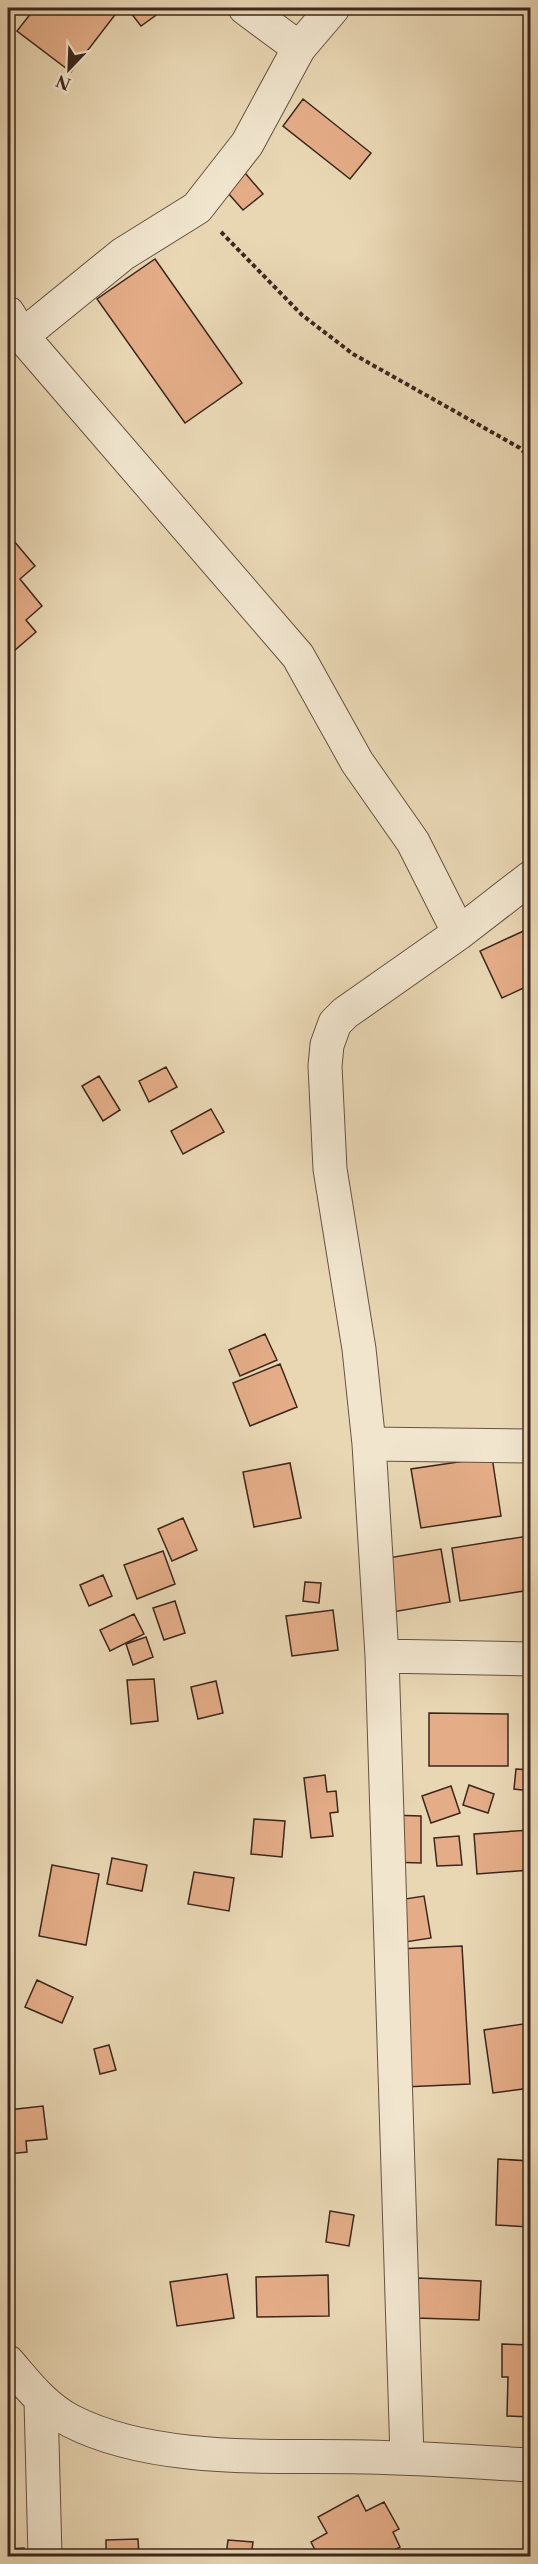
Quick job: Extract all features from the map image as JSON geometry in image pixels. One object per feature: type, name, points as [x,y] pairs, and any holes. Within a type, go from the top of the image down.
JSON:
[{"type":"street","points":[[245,8],[299,48]]},
{"type":"street","points":[[333,8],[299,48],[247,144],[197,208],[15,325],[298,656],[357,762],[413,842],[459,933]]},
{"type":"street","points":[[407,2457],[382,1656],[369,1444],[359,1349],[330,1169],[325,1066],[327,1045],[335,1023],[345,1013],[459,933],[531,878]]},
{"type":"street","points":[[369,1444],[531,1446]]},
{"type":"street","points":[[382,1656],[531,1659]]},
{"type":"street","points":[[8,2362],[41,2401],[70,2420],[111,2438],[216,2454],[407,2457],[531,2465]]},
{"type":"street","points":[[41,2401],[45,2556]]},
{"type":"path","points":[[197,208],[302,315],[353,354],[520,448],[531,458]]},
{"type":"building","points":[[35,8],[114,8],[118,11],[71,72],[17,31]]},
{"type":"building","points":[[127,8],[166,8],[141,26]]},
{"type":"building","points":[[303,99],[371,153],[350,179],[283,126]]},
{"type":"building","points":[[240,167],[263,194],[243,210],[220,184]]},
{"type":"building","points":[[155,259],[242,383],[185,423],[97,299]]},
{"type":"building","points":[[8,534],[35,566],[20,579],[42,606],[26,620],[36,632],[8,656]]},
{"type":"building","points":[[530,928],[530,985],[502,998],[480,951]]},
{"type":"building","points":[[166,1067],[177,1087],[149,1102],[139,1081]]},
{"type":"building","points":[[99,1076],[120,1110],[103,1121],[82,1086]]},
{"type":"building","points":[[211,1109],[224,1132],[183,1154],[171,1131]]},
{"type":"building","points":[[265,1334],[277,1360],[240,1376],[229,1350]]},
{"type":"building","points":[[280,1364],[297,1407],[250,1426],[233,1383]]},
{"type":"building","points":[[492,1457],[501,1516],[421,1528],[411,1469]]},
{"type":"building","points":[[290,1463],[301,1518],[254,1527],[243,1472]]},
{"type":"building","points":[[183,1518],[197,1550],[172,1561],[158,1529]]},
{"type":"building","points":[[528,1536],[530,1590],[460,1601],[452,1548]]},
{"type":"building","points":[[441,1549],[450,1602],[393,1612],[382,1559]]},
{"type":"building","points":[[163,1551],[175,1584],[137,1599],[124,1565]]},
{"type":"building","points":[[103,1575],[112,1596],[89,1606],[80,1585]]},
{"type":"building","points":[[305,1582],[321,1583],[319,1603],[303,1601]]},
{"type":"building","points":[[175,1601],[185,1633],[164,1640],[153,1608]]},
{"type":"building","points":[[333,1610],[338,1650],[292,1656],[286,1616]]},
{"type":"building","points":[[134,1614],[144,1634],[110,1651],[100,1630]]},
{"type":"building","points":[[146,1637],[153,1657],[133,1665],[126,1644]]},
{"type":"building","points":[[154,1679],[158,1721],[131,1724],[127,1680]]},
{"type":"building","points":[[216,1681],[223,1713],[198,1719],[191,1687]]},
{"type":"building","points":[[525,1711],[530,1711],[530,1765],[527,1765]]},
{"type":"building","points":[[429,1713],[508,1714],[508,1766],[429,1766]]},
{"type":"building","points":[[516,1769],[530,1770],[530,1791],[514,1789]]},
{"type":"building","points":[[325,1775],[327,1792],[336,1791],[338,1812],[330,1813],[333,1836],[311,1838],[304,1778]]},
{"type":"building","points":[[469,1785],[494,1794],[488,1813],[463,1805]]},
{"type":"building","points":[[451,1786],[460,1813],[431,1823],[422,1796]]},
{"type":"building","points":[[389,1815],[421,1816],[421,1863],[390,1862]]},
{"type":"building","points":[[254,1819],[285,1821],[282,1857],[251,1854]]},
{"type":"building","points":[[530,1830],[530,1870],[477,1874],[474,1834]]},
{"type":"building","points":[[459,1836],[462,1865],[437,1866],[434,1838]]},
{"type":"building","points":[[112,1858],[147,1865],[142,1891],[107,1884]]},
{"type":"building","points":[[52,1865],[99,1874],[86,1945],[39,1936]]},
{"type":"building","points":[[194,1872],[234,1878],[229,1911],[188,1904]]},
{"type":"building","points":[[424,1896],[431,1938],[399,1943],[392,1901]]},
{"type":"building","points":[[462,1946],[470,2084],[404,2087],[397,1949]]},
{"type":"building","points":[[37,1980],[73,1997],[62,2023],[25,2007]]},
{"type":"building","points":[[530,2023],[530,2088],[493,2093],[484,2030]]},
{"type":"building","points":[[109,2045],[116,2070],[100,2074],[94,2049]]},
{"type":"building","points":[[43,2106],[47,2139],[26,2141],[27,2152],[8,2154],[8,2110]]},
{"type":"building","points":[[498,2159],[530,2161],[530,2227],[496,2225]]},
{"type":"building","points":[[330,2211],[354,2215],[349,2246],[326,2242]]},
{"type":"building","points":[[227,2274],[234,2318],[177,2326],[170,2282]]},
{"type":"building","points":[[328,2275],[329,2316],[257,2317],[256,2277]]},
{"type":"building","points":[[418,2278],[481,2281],[479,2320],[416,2318]]},
{"type":"building","points":[[502,2344],[530,2345],[530,2417],[507,2416],[508,2377],[502,2377]]},
{"type":"building","points":[[358,2495],[366,2511],[384,2502],[399,2529],[393,2532],[400,2547],[390,2553],[392,2556],[318,2556],[311,2542],[327,2533],[318,2517]]},
{"type":"building","points":[[138,2539],[139,2556],[106,2556],[106,2540]]},
{"type":"building","points":[[228,2540],[253,2542],[251,2556],[226,2556]]},
{"type":"building","points":[[24,2548],[25,2556],[8,2556],[8,2549]]}]
